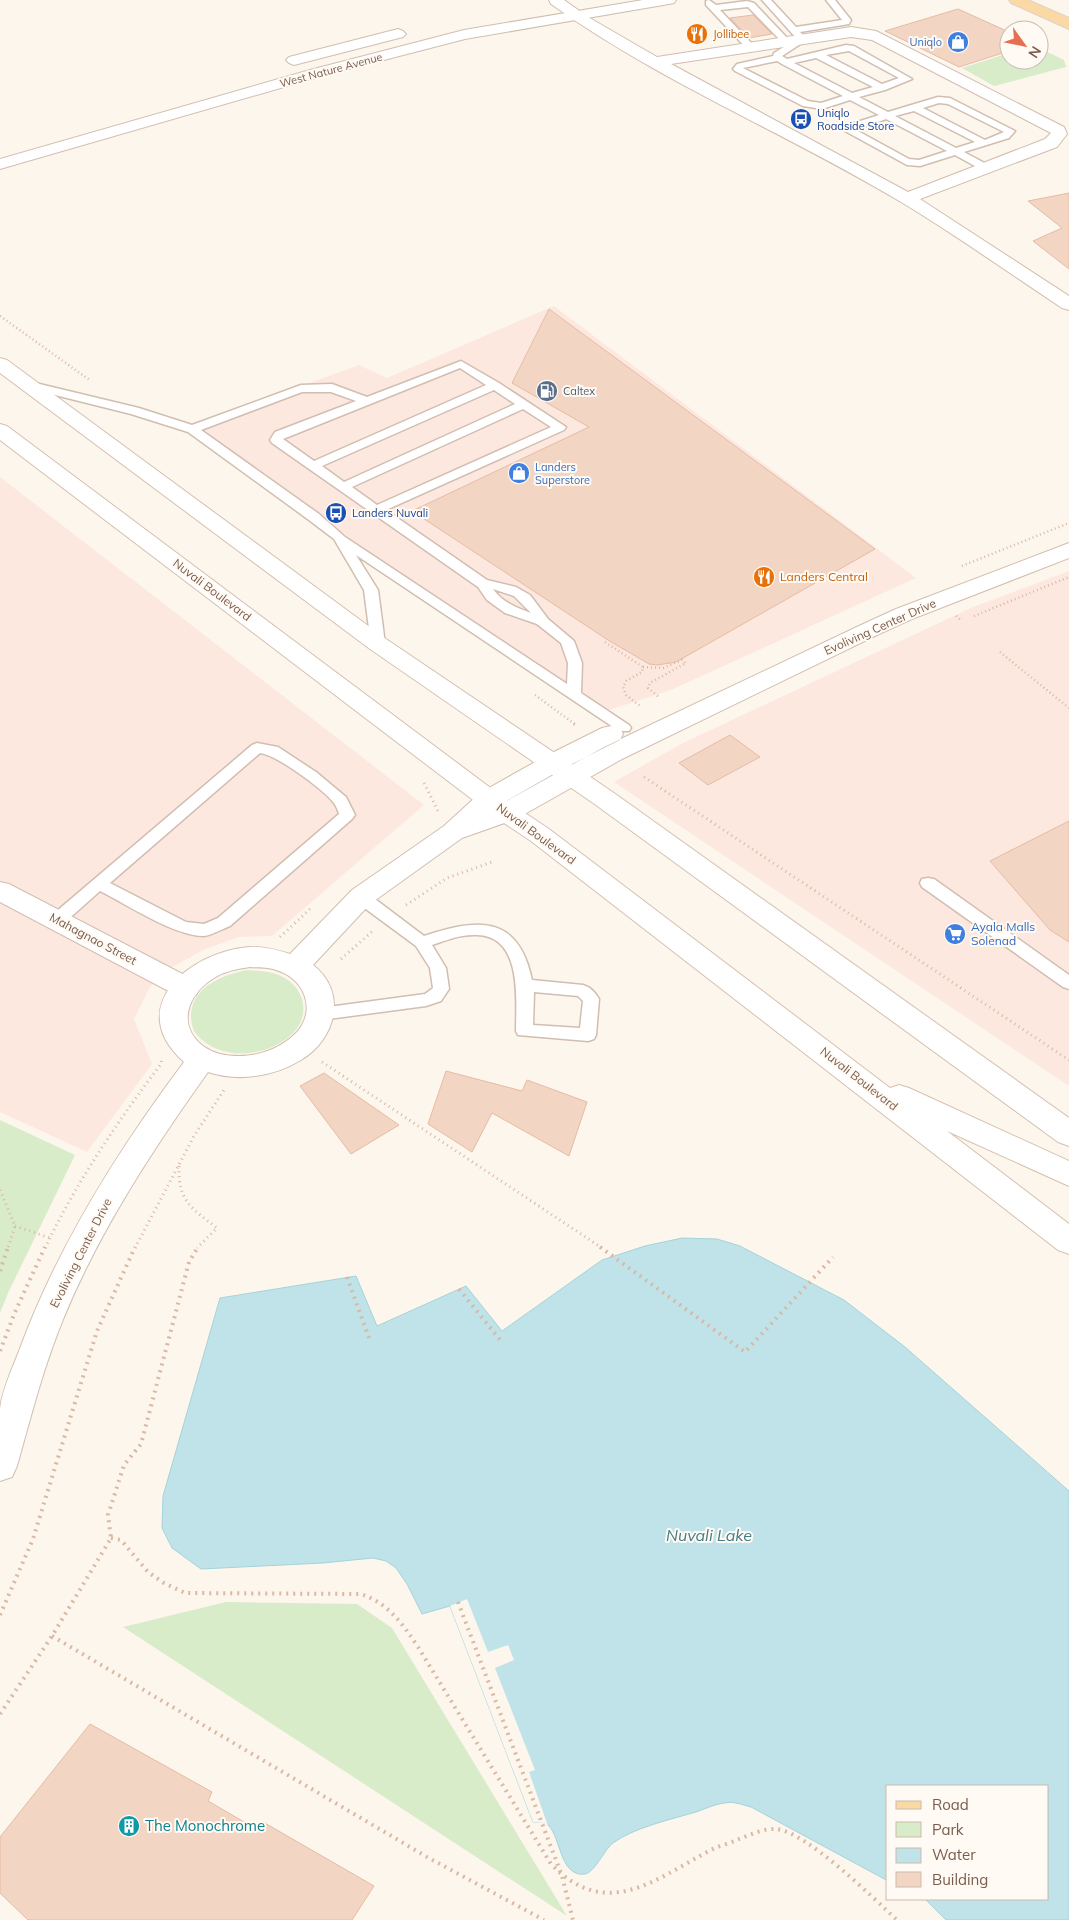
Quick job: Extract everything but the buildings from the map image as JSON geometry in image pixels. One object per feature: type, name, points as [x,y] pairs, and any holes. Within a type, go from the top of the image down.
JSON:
[{"type":"main road","points":[[1016,0],[1069,24]]},
{"type":"street","points":[[537,5],[558,0],[576,15],[655,62],[907,198],[1069,304]]},
{"type":"street","name":"West Nature Avenue","points":[[0,164],[316,73],[464,36],[669,0]]},
{"type":"street","name":"West Nature Avenue","points":[[284,63],[350,44],[415,30]]},
{"type":"street","points":[[655,62],[750,47],[794,37],[851,32],[876,36],[1058,130],[1059,134],[1051,142],[907,198]]},
{"type":"street","points":[[0,364],[230,532],[378,644],[562,770],[1069,1134]]},
{"type":"street","name":"Nuvali Boulevard","points":[[0,430],[498,806],[556,847],[1069,1242]]},
{"type":"street","name":"Evoliving Center Drive","points":[[562,770],[613,753],[904,614],[1069,550]]},
{"type":"street","name":"Evoliving Center Drive","points":[[294,966],[361,897],[453,832],[562,770],[624,728],[646,716],[661,713],[696,714]]},
{"type":"street","name":"Mahagnao Street","points":[[0,891],[186,988]]},
{"type":"street","points":[[250,957],[274,959],[294,966],[308,976],[316,987],[322,1003],[321,1014],[310,1037],[300,1046],[278,1059],[254,1066],[236,1067],[218,1065],[202,1059],[188,1050],[178,1039],[173,1025],[173,1011],[177,997],[204,971],[226,961],[250,957]]},
{"type":"street","name":"Evoliving Center Drive","points":[[0,1466],[18,1400],[48,1317],[83,1245],[132,1159],[167,1106],[202,1059]]},
{"type":"street","points":[[854,1075],[1069,1174]]},
{"type":"lane","points":[[706,0],[750,47]]},
{"type":"lane","points":[[766,0],[794,37]]},
{"type":"lane","points":[[830,0],[847,20],[846,22],[794,37],[776,54],[781,60],[986,168]]},
{"type":"lane","points":[[713,8],[751,5],[794,37]]},
{"type":"lane","points":[[851,48],[907,78],[882,88],[822,106],[806,104],[738,70],[740,66],[816,54],[851,48]]},
{"type":"lane","points":[[816,54],[882,88]]},
{"type":"lane","points":[[938,100],[950,101],[1010,131],[1006,136],[920,164],[913,163],[850,131],[854,126],[914,107],[938,100]]},
{"type":"lane","points":[[914,107],[984,143]]},
{"type":"lane","points":[[376,510],[560,427],[461,364],[279,435],[276,440],[376,510],[483,584],[492,597],[510,610],[542,621],[567,641],[576,663],[574,693]]},
{"type":"lane","points":[[313,466],[497,387],[513,382]]},
{"type":"lane","points":[[27,385],[135,412],[192,429],[339,537],[624,728]]},
{"type":"lane","points":[[192,429],[301,389],[332,388],[368,401]]},
{"type":"lane","points":[[343,487],[524,404]]},
{"type":"lane","points":[[541,415],[555,408]]},
{"type":"lane","points":[[339,537],[371,590],[378,644]]},
{"type":"lane","points":[[483,584],[509,587],[524,596],[537,608],[542,621]]},
{"type":"lane","points":[[58,920],[99,884],[257,748],[273,750],[311,775],[341,801],[347,814],[224,922],[205,930],[183,927],[99,884]]},
{"type":"lane","points":[[928,884],[1069,983]]},
{"type":"lane","points":[[321,1014],[426,1000],[435,997],[442,989],[438,968],[422,942],[361,897]]},
{"type":"lane","points":[[422,942],[463,930],[480,929],[499,936],[514,949],[525,985],[524,1031],[588,1035],[591,999],[583,991],[569,988],[525,985]]},
{"type":"path","points":[[955,569],[1069,523]]},
{"type":"path","points":[[974,616],[1069,577]]},
{"type":"path","points":[[605,642],[643,667],[654,669],[672,665],[682,660],[686,663],[650,684],[648,688],[660,698]]},
{"type":"path","points":[[1000,652],[1069,708]]},
{"type":"path","points":[[640,706],[626,695],[624,687],[626,681],[642,672],[643,667]]},
{"type":"path","points":[[644,777],[1069,1060]]},
{"type":"path","points":[[300,1046],[591,1240],[745,1352],[833,1257]]},
{"type":"path","points":[[0,1614],[33,1539],[97,1331],[128,1261],[179,1164],[222,1090]]},
{"type":"path","points":[[0,1714],[52,1636],[111,1538],[108,1515],[124,1465],[140,1444],[189,1262],[198,1247],[217,1228],[193,1211],[182,1195],[178,1187],[179,1164]]},
{"type":"path","points":[[0,1190],[16,1226],[0,1271]]},
{"type":"path","points":[[16,1226],[49,1238],[83,1245]]},
{"type":"path","points":[[348,1277],[369,1338]]},
{"type":"path","points":[[459,1289],[501,1341]]},
{"type":"path","points":[[111,1538],[121,1540],[137,1563],[148,1574],[165,1586],[184,1593],[361,1594],[377,1598],[394,1612],[418,1647],[551,1864],[562,1876],[576,1886],[593,1893],[605,1894],[664,1878],[709,1851],[760,1832],[775,1829],[798,1838],[842,1871],[897,1920]]},
{"type":"path","points":[[458,1602],[562,1876],[574,1920]]},
{"type":"path","points":[[52,1636],[427,1857],[544,1920]]},
{"type":"shaded area","name":"Landers Superstore","points":[[554,306],[916,578],[671,690],[593,715],[194,425],[359,365],[387,378]]},
{"type":"shaded area","points":[[0,477],[424,805],[272,936],[239,937],[205,949],[167,970],[150,987],[134,1019],[152,1064],[87,1152],[0,1112]]},
{"type":"shaded area","name":"Ayala Malls Solenad","points":[[1069,571],[1069,1086],[614,782],[681,744],[973,607]]},
{"type":"green space","points":[[1049,53],[1064,60],[1066,67],[994,86],[962,68],[999,56],[999,70],[1049,70]]},
{"type":"green space","points":[[247,970],[273,973],[281,976],[296,987],[303,1002],[302,1019],[291,1035],[270,1048],[257,1052],[231,1053],[207,1044],[197,1035],[192,1025],[191,1014],[193,1004],[203,989],[228,975]]},
{"type":"green space","points":[[0,1120],[75,1155],[0,1313]]},
{"type":"green space","points":[[226,1602],[357,1604],[392,1628],[567,1916],[123,1627]]},
{"type":"water","name":"Nuvali Lake","points":[[682,1238],[717,1239],[740,1246],[844,1300],[905,1347],[1069,1491],[1069,1920],[946,1920],[926,1900],[1049,1900],[1049,1785],[886,1785],[886,1880],[751,1807],[732,1802],[714,1805],[631,1833],[613,1843],[589,1872],[585,1874],[576,1873],[570,1869],[565,1861],[550,1827],[545,1823],[533,1822],[450,1606],[422,1614],[407,1584],[396,1568],[386,1561],[373,1558],[323,1563],[201,1569],[172,1548],[162,1528],[163,1496],[220,1298],[356,1276],[377,1326],[466,1286],[502,1331],[602,1260],[645,1246]]},
{"type":"pier","points":[[467,1599],[488,1652],[508,1645],[514,1660],[495,1668],[535,1770],[529,1772],[548,1826],[544,1823],[533,1822],[450,1606]]},
{"type":"place","name":"Jollibee","points":[[697,34]]},
{"type":"place","name":"Uniqlo","points":[[958,42]]},
{"type":"place","name":"Uniqlo Roadside Store","points":[[801,119]]},
{"type":"place","name":"Caltex","points":[[547,391]]},
{"type":"place","name":"Landers Superstore","points":[[519,473]]},
{"type":"place","name":"Landers Nuvali","points":[[336,513]]},
{"type":"place","name":"Landers Central","points":[[764,577]]},
{"type":"place","name":"Ayala Malls Solenad","points":[[955,934]]},
{"type":"place","name":"The Monochrome","points":[[129,1826]]}]
